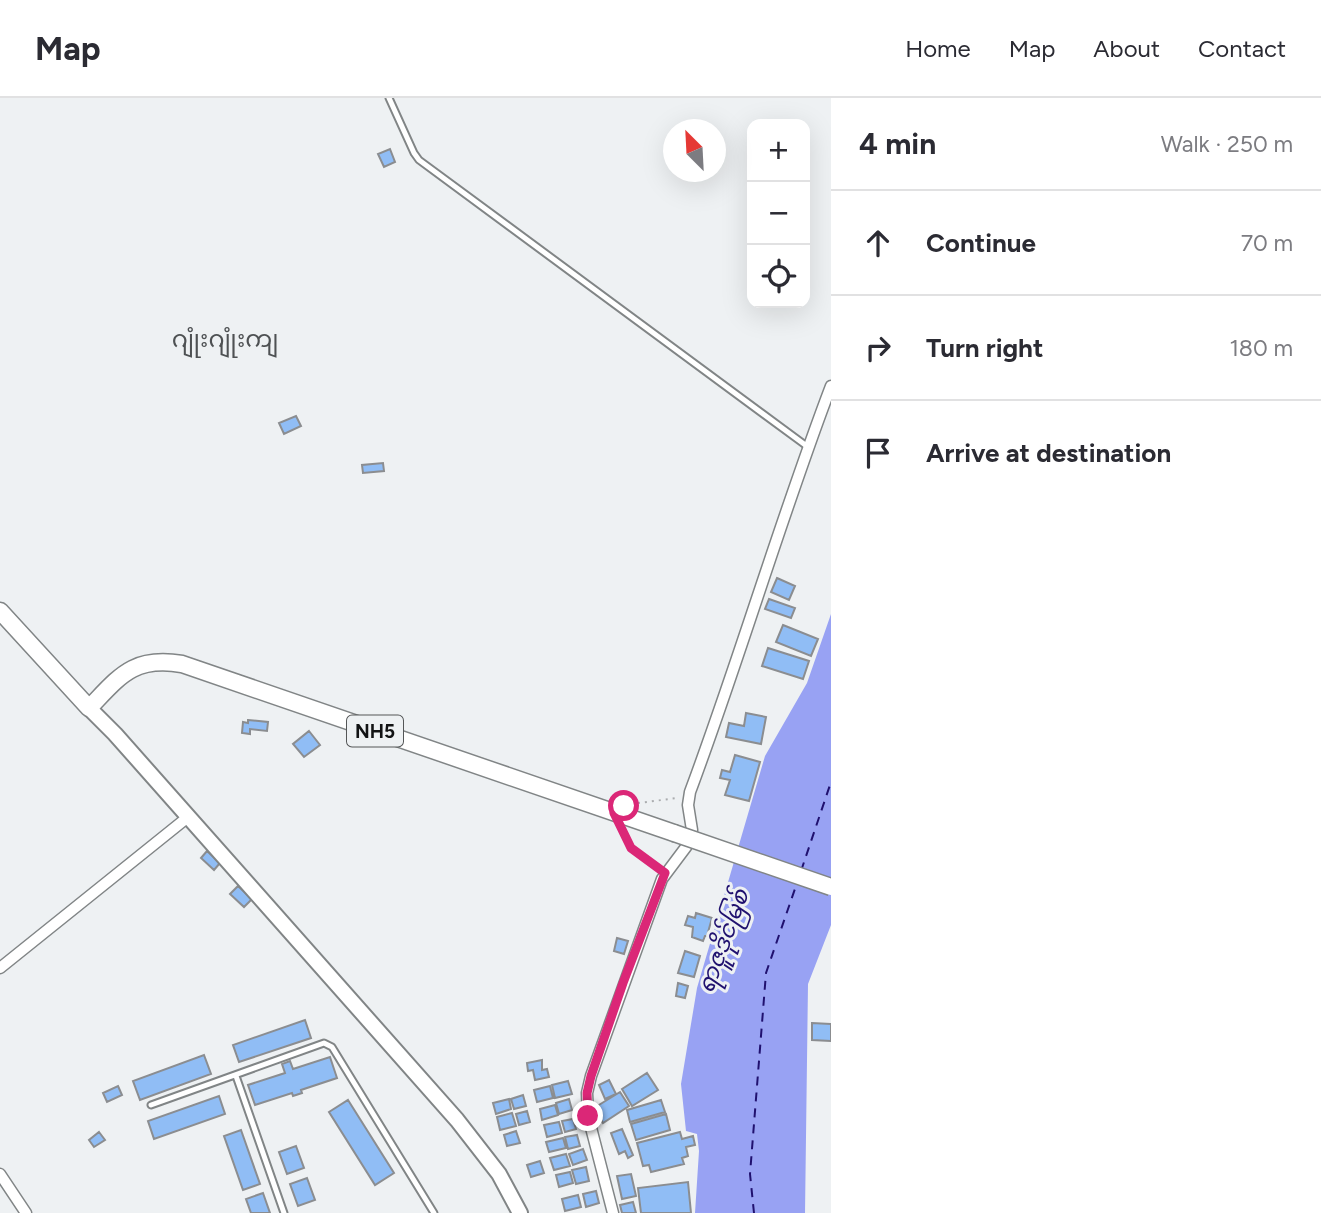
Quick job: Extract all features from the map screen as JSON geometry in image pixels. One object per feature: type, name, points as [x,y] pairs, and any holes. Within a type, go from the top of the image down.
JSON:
[{"type":"highway","points":[[0,611],[89,708]]},
{"type":"highway","name":"NH5","points":[[89,708],[122,673],[136,665],[162,661],[182,664],[831,887]]},
{"type":"main road","points":[[89,708],[486,1156],[520,1213]]},
{"type":"street","points":[[613,1213],[588,1116],[587,1093],[623,983],[665,873],[684,852],[692,830],[689,798],[831,386]]},
{"type":"street","points":[[0,968],[188,817]]},
{"type":"street","points":[[0,1174],[26,1213]]},
{"type":"lane","points":[[390,98],[419,160],[808,447]]},
{"type":"lane","points":[[150,1105],[324,1043],[332,1047],[434,1213]]},
{"type":"lane","points":[[236,1076],[284,1213]]},
{"type":"path","points":[[665,873],[631,848],[614,813],[633,804],[664,798],[689,798]]},
{"type":"water","name":"ရာဇူဒိုင်မြစ်","points":[[831,614],[831,925],[808,984],[805,1213],[695,1213],[699,1151],[697,1134],[686,1131],[681,1084],[697,988],[765,756],[807,683]]},
{"type":"building","points":[[390,149],[395,162],[384,167],[378,154]]},
{"type":"building","points":[[296,416],[301,426],[284,434],[279,423]]},
{"type":"building","points":[[383,463],[384,471],[363,473],[362,465]]},
{"type":"building","points":[[777,578],[795,586],[789,600],[771,592]]},
{"type":"building","points":[[769,599],[795,608],[791,618],[765,609]]},
{"type":"building","points":[[783,625],[818,639],[811,656],[776,642]]},
{"type":"building","points":[[768,648],[809,661],[803,679],[762,666]]},
{"type":"building","points":[[746,713],[766,717],[761,744],[726,737],[729,723],[744,726]]},
{"type":"building","points":[[248,720],[268,722],[267,731],[250,729],[250,734],[242,733],[243,722],[248,723]]},
{"type":"building","points":[[309,731],[320,745],[304,757],[293,744]]},
{"type":"building","points":[[735,755],[760,762],[749,801],[725,795],[730,780],[720,778],[722,770],[730,772]]},
{"type":"building","points":[[207,851],[220,863],[214,870],[201,858]]},
{"type":"building","points":[[238,886],[252,899],[244,907],[230,894]]},
{"type":"building","points":[[696,913],[712,918],[703,941],[692,937],[693,927],[685,925],[688,916],[695,918]]},
{"type":"building","points":[[617,938],[628,941],[624,954],[614,951]]},
{"type":"building","points":[[685,951],[700,956],[694,977],[678,973]]},
{"type":"building","points":[[678,983],[688,986],[685,998],[676,996]]},
{"type":"building","points":[[305,1020],[311,1038],[239,1062],[233,1045]]},
{"type":"building","points":[[812,1023],[831,1024],[831,1041],[812,1040]]},
{"type":"building","points":[[204,1055],[211,1074],[140,1100],[133,1081]]},
{"type":"building","points":[[330,1057],[337,1078],[301,1090],[302,1093],[293,1096],[292,1093],[255,1105],[248,1085],[285,1073],[282,1064],[290,1061],[293,1069]]},
{"type":"building","points":[[542,1060],[542,1070],[547,1069],[549,1077],[535,1080],[533,1070],[528,1071],[527,1063]]},
{"type":"building","points":[[647,1073],[658,1090],[632,1106],[622,1089]]},
{"type":"building","points":[[609,1080],[616,1094],[605,1099],[599,1085]]},
{"type":"building","points":[[568,1081],[572,1094],[555,1098],[552,1085]]},
{"type":"building","points":[[118,1086],[122,1095],[107,1102],[103,1093]]},
{"type":"building","points":[[550,1086],[553,1098],[537,1102],[534,1090]]},
{"type":"building","points":[[620,1092],[629,1106],[603,1123],[594,1108]]},
{"type":"building","points":[[523,1095],[526,1106],[514,1109],[511,1099]]},
{"type":"building","points":[[219,1096],[225,1114],[154,1139],[148,1121]]},
{"type":"building","points":[[509,1099],[511,1109],[496,1114],[493,1103]]},
{"type":"building","points":[[569,1099],[572,1110],[559,1114],[556,1103]]},
{"type":"building","points":[[348,1100],[394,1173],[375,1185],[329,1112]]},
{"type":"building","points":[[661,1100],[665,1112],[630,1122],[627,1110]]},
{"type":"building","points":[[555,1105],[558,1115],[542,1120],[540,1109]]},
{"type":"building","points":[[527,1111],[530,1122],[519,1125],[516,1114]]},
{"type":"building","points":[[512,1113],[516,1126],[500,1130],[497,1117]]},
{"type":"building","points":[[666,1114],[670,1130],[636,1140],[631,1124]]},
{"type":"building","points":[[573,1119],[576,1129],[565,1132],[562,1121]]},
{"type":"building","points":[[559,1122],[562,1133],[547,1137],[544,1125]]},
{"type":"building","points":[[622,1129],[633,1155],[628,1158],[625,1151],[619,1154],[611,1133]]},
{"type":"building","points":[[241,1130],[260,1184],[243,1190],[224,1136]]},
{"type":"building","points":[[516,1131],[520,1143],[507,1146],[504,1135]]},
{"type":"building","points":[[99,1132],[105,1140],[94,1147],[89,1140]]},
{"type":"building","points":[[680,1132],[682,1139],[693,1136],[695,1145],[686,1147],[688,1156],[682,1158],[684,1164],[651,1172],[649,1165],[643,1166],[637,1143]]},
{"type":"building","points":[[577,1135],[580,1146],[568,1149],[565,1137]]},
{"type":"building","points":[[563,1138],[566,1148],[549,1152],[546,1142]]},
{"type":"building","points":[[296,1146],[304,1168],[287,1174],[279,1152]]},
{"type":"building","points":[[583,1149],[587,1160],[573,1165],[569,1154]]},
{"type":"building","points":[[566,1154],[570,1166],[554,1170],[550,1158]]},
{"type":"building","points":[[540,1161],[544,1173],[531,1177],[527,1165]]},
{"type":"building","points":[[586,1167],[589,1181],[576,1184],[572,1170]]},
{"type":"building","points":[[570,1172],[573,1183],[559,1187],[556,1175]]},
{"type":"building","points":[[631,1174],[636,1196],[622,1199],[617,1176]]},
{"type":"building","points":[[307,1178],[315,1200],[298,1206],[290,1184]]},
{"type":"building","points":[[688,1182],[691,1213],[641,1213],[638,1188]]},
{"type":"building","points":[[596,1191],[599,1203],[586,1207],[583,1194]]},
{"type":"building","points":[[263,1193],[270,1213],[251,1213],[246,1199]]},
{"type":"building","points":[[578,1195],[581,1207],[565,1211],[562,1199]]},
{"type":"building","points":[[633,1202],[636,1213],[622,1213],[620,1205]]},
{"type":"ferry route","points":[[801,871],[831,782]]},
{"type":"ferry route","points":[[754,1213],[750,1174],[766,973],[797,883]]},
{"type":"district","name":"ဂျုံးဂျုံးကျ","points":[[225,339]]},
{"type":"route","points":[[588,1116],[586,1104],[591,1076],[665,873],[631,848],[614,813],[624,806]]}]
